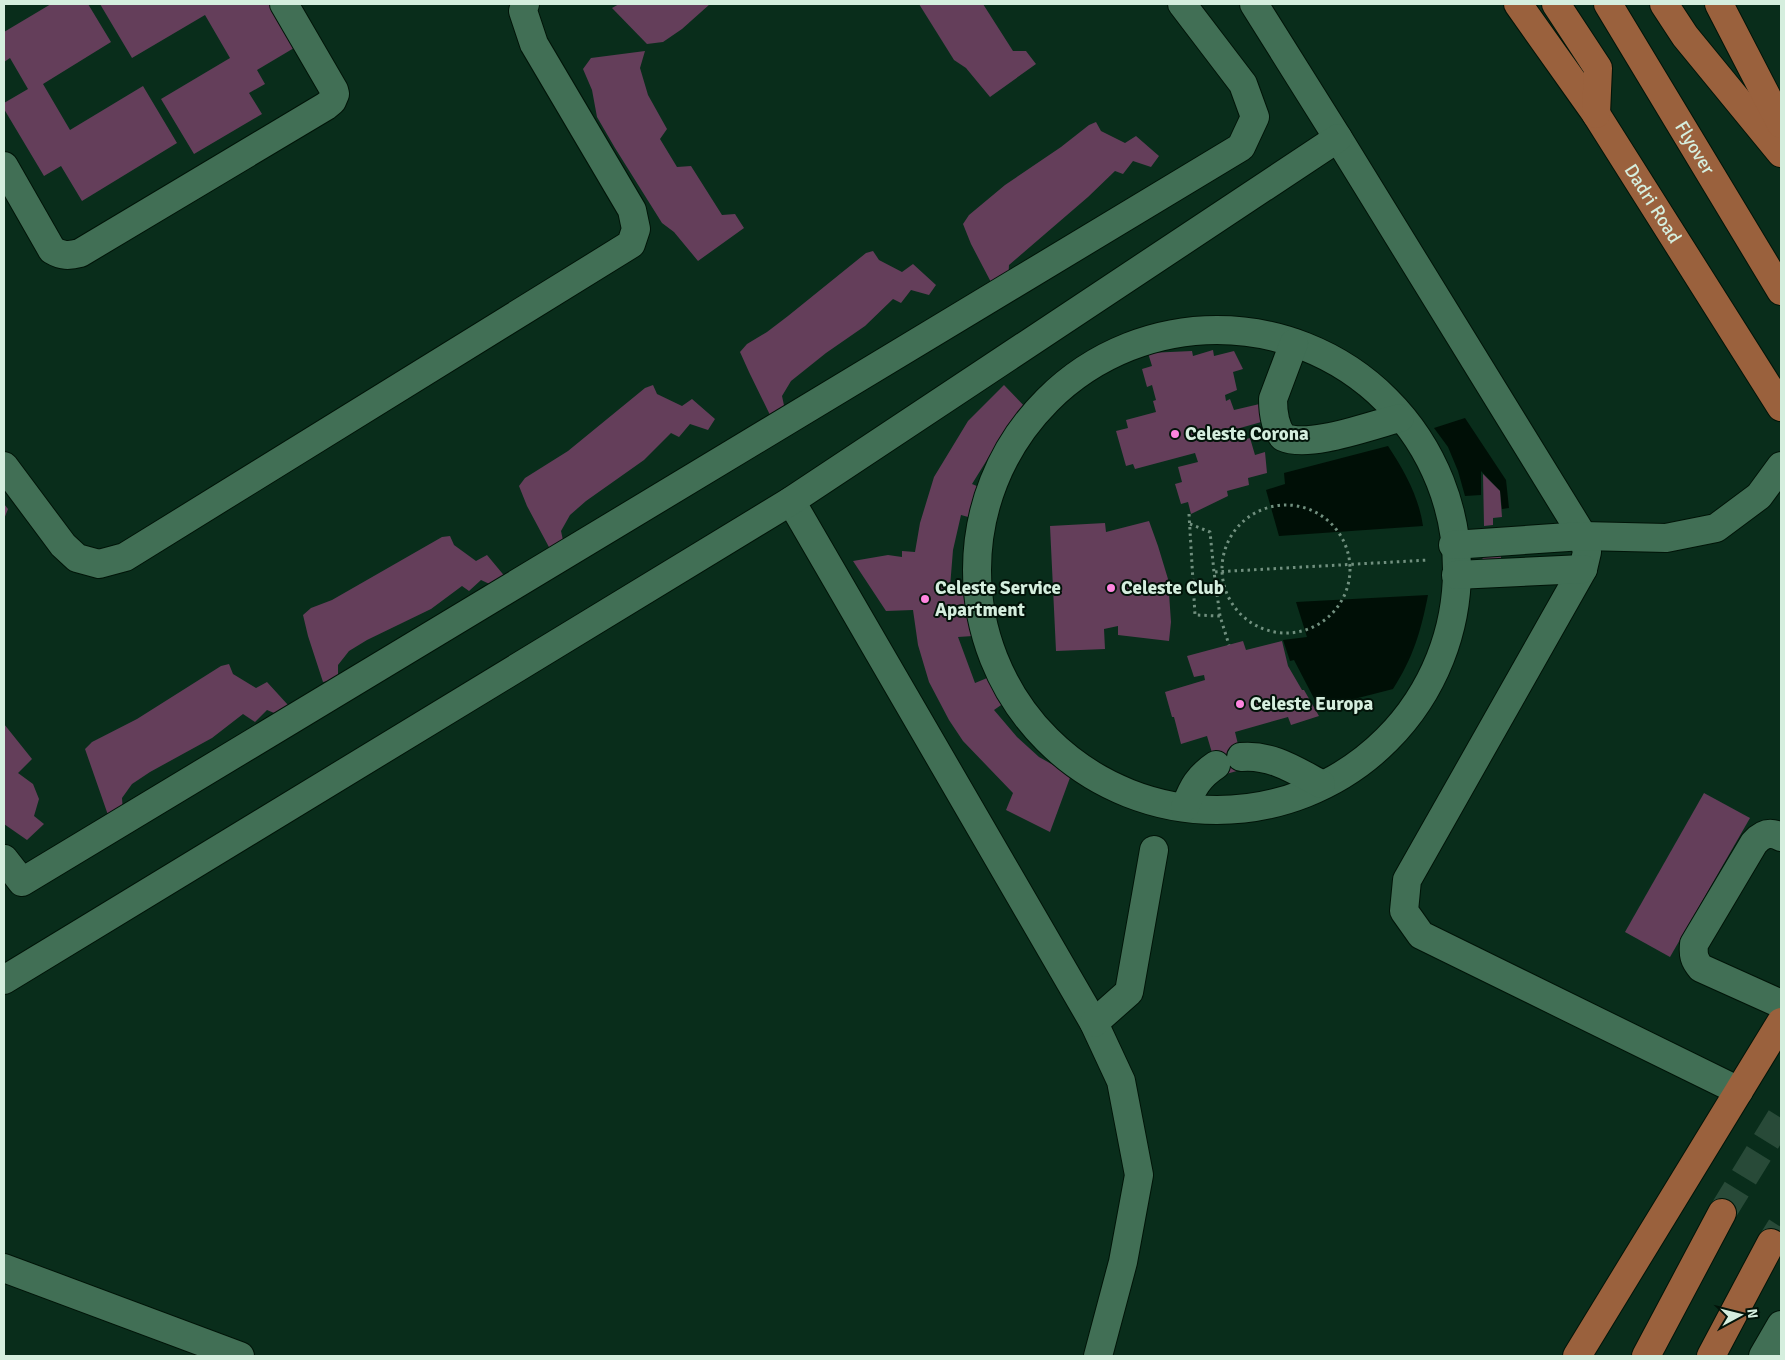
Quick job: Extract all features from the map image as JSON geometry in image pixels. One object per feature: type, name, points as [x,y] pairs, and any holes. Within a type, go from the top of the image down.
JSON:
[{"type":"main road","name":"Dadri Road","points":[[1518,4],[1596,114],[1781,407]]},
{"type":"main road","points":[[1556,4],[1598,68],[1596,114]]},
{"type":"main road","name":"Flyover","points":[[1608,4],[1781,291]]},
{"type":"main road","points":[[1664,4],[1685,36],[1781,153]]},
{"type":"main road","points":[[1719,4],[1781,124]]},
{"type":"main road","points":[[1577,1356],[1781,1022]]},
{"type":"main road","points":[[1646,1356],[1722,1213]]},
{"type":"main road","points":[[1711,1356],[1771,1242]]},
{"type":"street","points":[[4,166],[52,250],[61,255],[80,253],[332,101],[336,94],[284,4]]},
{"type":"street","points":[[4,466],[63,546],[77,558],[99,564],[125,557],[630,244],[636,229],[632,210],[534,44],[522,11],[525,4]]},
{"type":"street","points":[[4,859],[22,882],[1241,147],[1255,117],[1243,84],[1182,4]]},
{"type":"street","points":[[1254,4],[1583,536],[1588,552],[1583,569],[1407,880],[1404,911],[1421,935],[1739,1091]]},
{"type":"street","points":[[4,980],[791,501],[1338,138]]},
{"type":"street","points":[[1209,330],[1270,335],[1294,343],[1332,355],[1386,400],[1426,452],[1451,522],[1454,560],[1454,613],[1444,650],[1427,689],[1407,717],[1377,745],[1302,797],[1272,809],[1244,812],[1174,806],[1115,789],[1078,767],[1036,734],[998,676],[982,617],[993,501],[1002,452],[1032,412],[1060,383],[1099,361],[1170,332],[1209,330]]},
{"type":"street","points":[[1294,343],[1273,399],[1278,432],[1283,438],[1302,442],[1400,418]]},
{"type":"street","points":[[1454,560],[1583,536],[1666,538],[1716,528],[1759,496],[1781,466]]},
{"type":"street","points":[[791,501],[1094,1023],[1121,1081],[1140,1175],[1123,1262],[1098,1356]]},
{"type":"street","points":[[1454,560],[1583,569]]},
{"type":"street","points":[[1185,807],[1194,784],[1206,771],[1229,761],[1254,756],[1264,757],[1321,784]]},
{"type":"street","points":[[1781,837],[1776,834],[1768,834],[1760,836],[1754,843],[1694,944],[1693,955],[1695,962],[1701,968],[1781,1004]]},
{"type":"street","points":[[1094,1023],[1129,992],[1154,850]]},
{"type":"street","points":[[4,1268],[240,1356]]},
{"type":"street","points":[[1763,1356],[1781,1325]]},
{"type":"path","points":[[1282,504],[1307,508],[1329,521],[1344,541],[1350,564],[1346,591],[1333,612],[1313,627],[1288,633],[1264,630],[1242,616],[1227,596],[1221,572],[1225,547],[1238,525],[1258,510],[1282,504]]},
{"type":"path","points":[[1189,514],[1195,616],[1220,616]]},
{"type":"path","points":[[1190,524],[1210,532],[1220,616],[1229,645]]},
{"type":"path","points":[[1214,572],[1454,560]]},
{"type":"shaded area","points":[[1465,418],[1506,480],[1509,508],[1502,509],[1500,491],[1481,471],[1481,495],[1465,496],[1458,471],[1448,447],[1434,428]]},
{"type":"shaded area","points":[[1388,446],[1410,484],[1423,526],[1279,536],[1266,490],[1285,484],[1284,473]]},
{"type":"shaded area","points":[[1428,595],[1415,644],[1406,666],[1393,689],[1319,708],[1294,660],[1290,661],[1283,640],[1307,637],[1296,602]]},
{"type":"building","points":[[51,4],[88,4],[111,42],[43,84],[70,130],[143,86],[177,143],[82,201],[61,166],[44,176],[4,109],[4,103],[28,89],[10,58],[4,62],[4,32]]},
{"type":"building","points":[[100,4],[269,4],[294,48],[257,70],[265,84],[249,93],[262,114],[194,154],[161,99],[230,58],[205,15],[132,58]]},
{"type":"building","points":[[619,4],[710,4],[682,29],[663,42],[647,44],[612,8]]},
{"type":"building","points":[[919,4],[983,4],[1013,51],[1026,51],[1036,64],[990,97],[966,68],[954,60]]},
{"type":"building","points":[[645,51],[640,68],[648,95],[667,129],[660,139],[677,167],[691,166],[722,215],[735,214],[744,228],[698,261],[674,232],[662,223],[615,148],[597,117],[592,90],[583,69],[591,58]]},
{"type":"building","points":[[1096,122],[1101,131],[1125,143],[1136,136],[1159,156],[1151,167],[1133,161],[1123,174],[1115,171],[1088,197],[1009,265],[1008,282],[993,286],[971,244],[963,224],[969,215],[1005,185],[1061,147],[1089,125]]},
{"type":"building","points":[[873,251],[879,260],[902,272],[913,264],[936,285],[929,295],[911,290],[901,303],[893,299],[865,326],[826,353],[791,381],[782,396],[785,410],[770,415],[740,352],[747,344],[788,316],[866,253]]},
{"type":"building","name":"Celeste Corona","points":[[1213,350],[1214,356],[1234,351],[1243,369],[1233,372],[1237,390],[1225,395],[1226,401],[1230,399],[1234,410],[1268,402],[1272,419],[1233,430],[1235,442],[1250,438],[1255,455],[1265,452],[1267,473],[1248,478],[1249,485],[1227,491],[1228,496],[1191,514],[1188,502],[1181,504],[1175,484],[1182,482],[1178,467],[1198,462],[1195,453],[1135,469],[1133,464],[1126,466],[1116,431],[1128,428],[1126,420],[1156,412],[1153,401],[1156,400],[1152,385],[1147,387],[1142,369],[1152,366],[1148,353],[1192,351],[1193,356]]},
{"type":"building","points":[[653,385],[657,394],[682,406],[692,399],[715,419],[708,430],[690,424],[679,437],[671,433],[644,460],[586,501],[570,515],[561,531],[564,545],[550,549],[527,506],[519,486],[525,478],[568,451],[645,388]]},
{"type":"building","name":"Celeste Service Apartment","points":[[1004,385],[1030,412],[990,455],[972,484],[991,492],[979,520],[961,515],[953,550],[950,587],[971,588],[973,636],[958,637],[975,683],[992,676],[1004,703],[994,710],[1017,737],[1039,757],[1071,775],[1050,832],[1006,810],[1013,793],[963,741],[949,720],[929,682],[918,645],[913,610],[886,611],[853,561],[888,555],[902,557],[902,551],[915,552],[920,523],[934,477],[968,421]]},
{"type":"building","points":[[1483,474],[1500,491],[1502,517],[1493,518],[1493,525],[1484,526]]},
{"type":"building","points":[[4,504],[8,509],[4,519]]},
{"type":"building","name":"Celeste Club","points":[[1149,521],[1168,579],[1171,622],[1169,641],[1118,635],[1118,626],[1104,629],[1105,649],[1056,651],[1050,526],[1105,523],[1106,532]]},
{"type":"building","points":[[450,536],[454,545],[476,561],[487,555],[507,579],[498,588],[481,580],[469,591],[462,586],[431,609],[367,640],[349,651],[338,665],[338,679],[323,682],[303,615],[311,608],[332,600],[442,537]]},
{"type":"building","points":[[1501,551],[1501,563],[1483,564],[1482,552]]},
{"type":"building","name":"Celeste Europa","points":[[1243,641],[1246,650],[1282,641],[1288,666],[1319,716],[1291,725],[1288,717],[1235,732],[1244,769],[1219,776],[1207,736],[1181,744],[1165,692],[1205,680],[1204,675],[1194,677],[1187,656]]},
{"type":"building","points":[[229,664],[233,674],[256,688],[267,682],[288,705],[279,715],[267,710],[255,722],[243,714],[212,738],[132,784],[122,798],[123,812],[108,815],[85,749],[92,742],[137,719],[221,666]]},
{"type":"building","points":[[4,724],[32,759],[18,773],[33,784],[39,799],[34,816],[44,824],[27,840],[4,824]]},
{"type":"building","points":[[1704,793],[1750,818],[1670,957],[1625,932]]},
{"type":"tunnel","points":[[1722,1213],[1781,1117]]},
{"type":"tunnel","points":[[1771,1243],[1781,1227]]},
{"type":"place","name":"Celeste Corona","points":[[1175,434]]},
{"type":"place","name":"Celeste Club","points":[[1111,588]]},
{"type":"place","name":"Celeste Service Apartment","points":[[925,599]]},
{"type":"place","name":"Celeste Europa","points":[[1240,704]]}]
